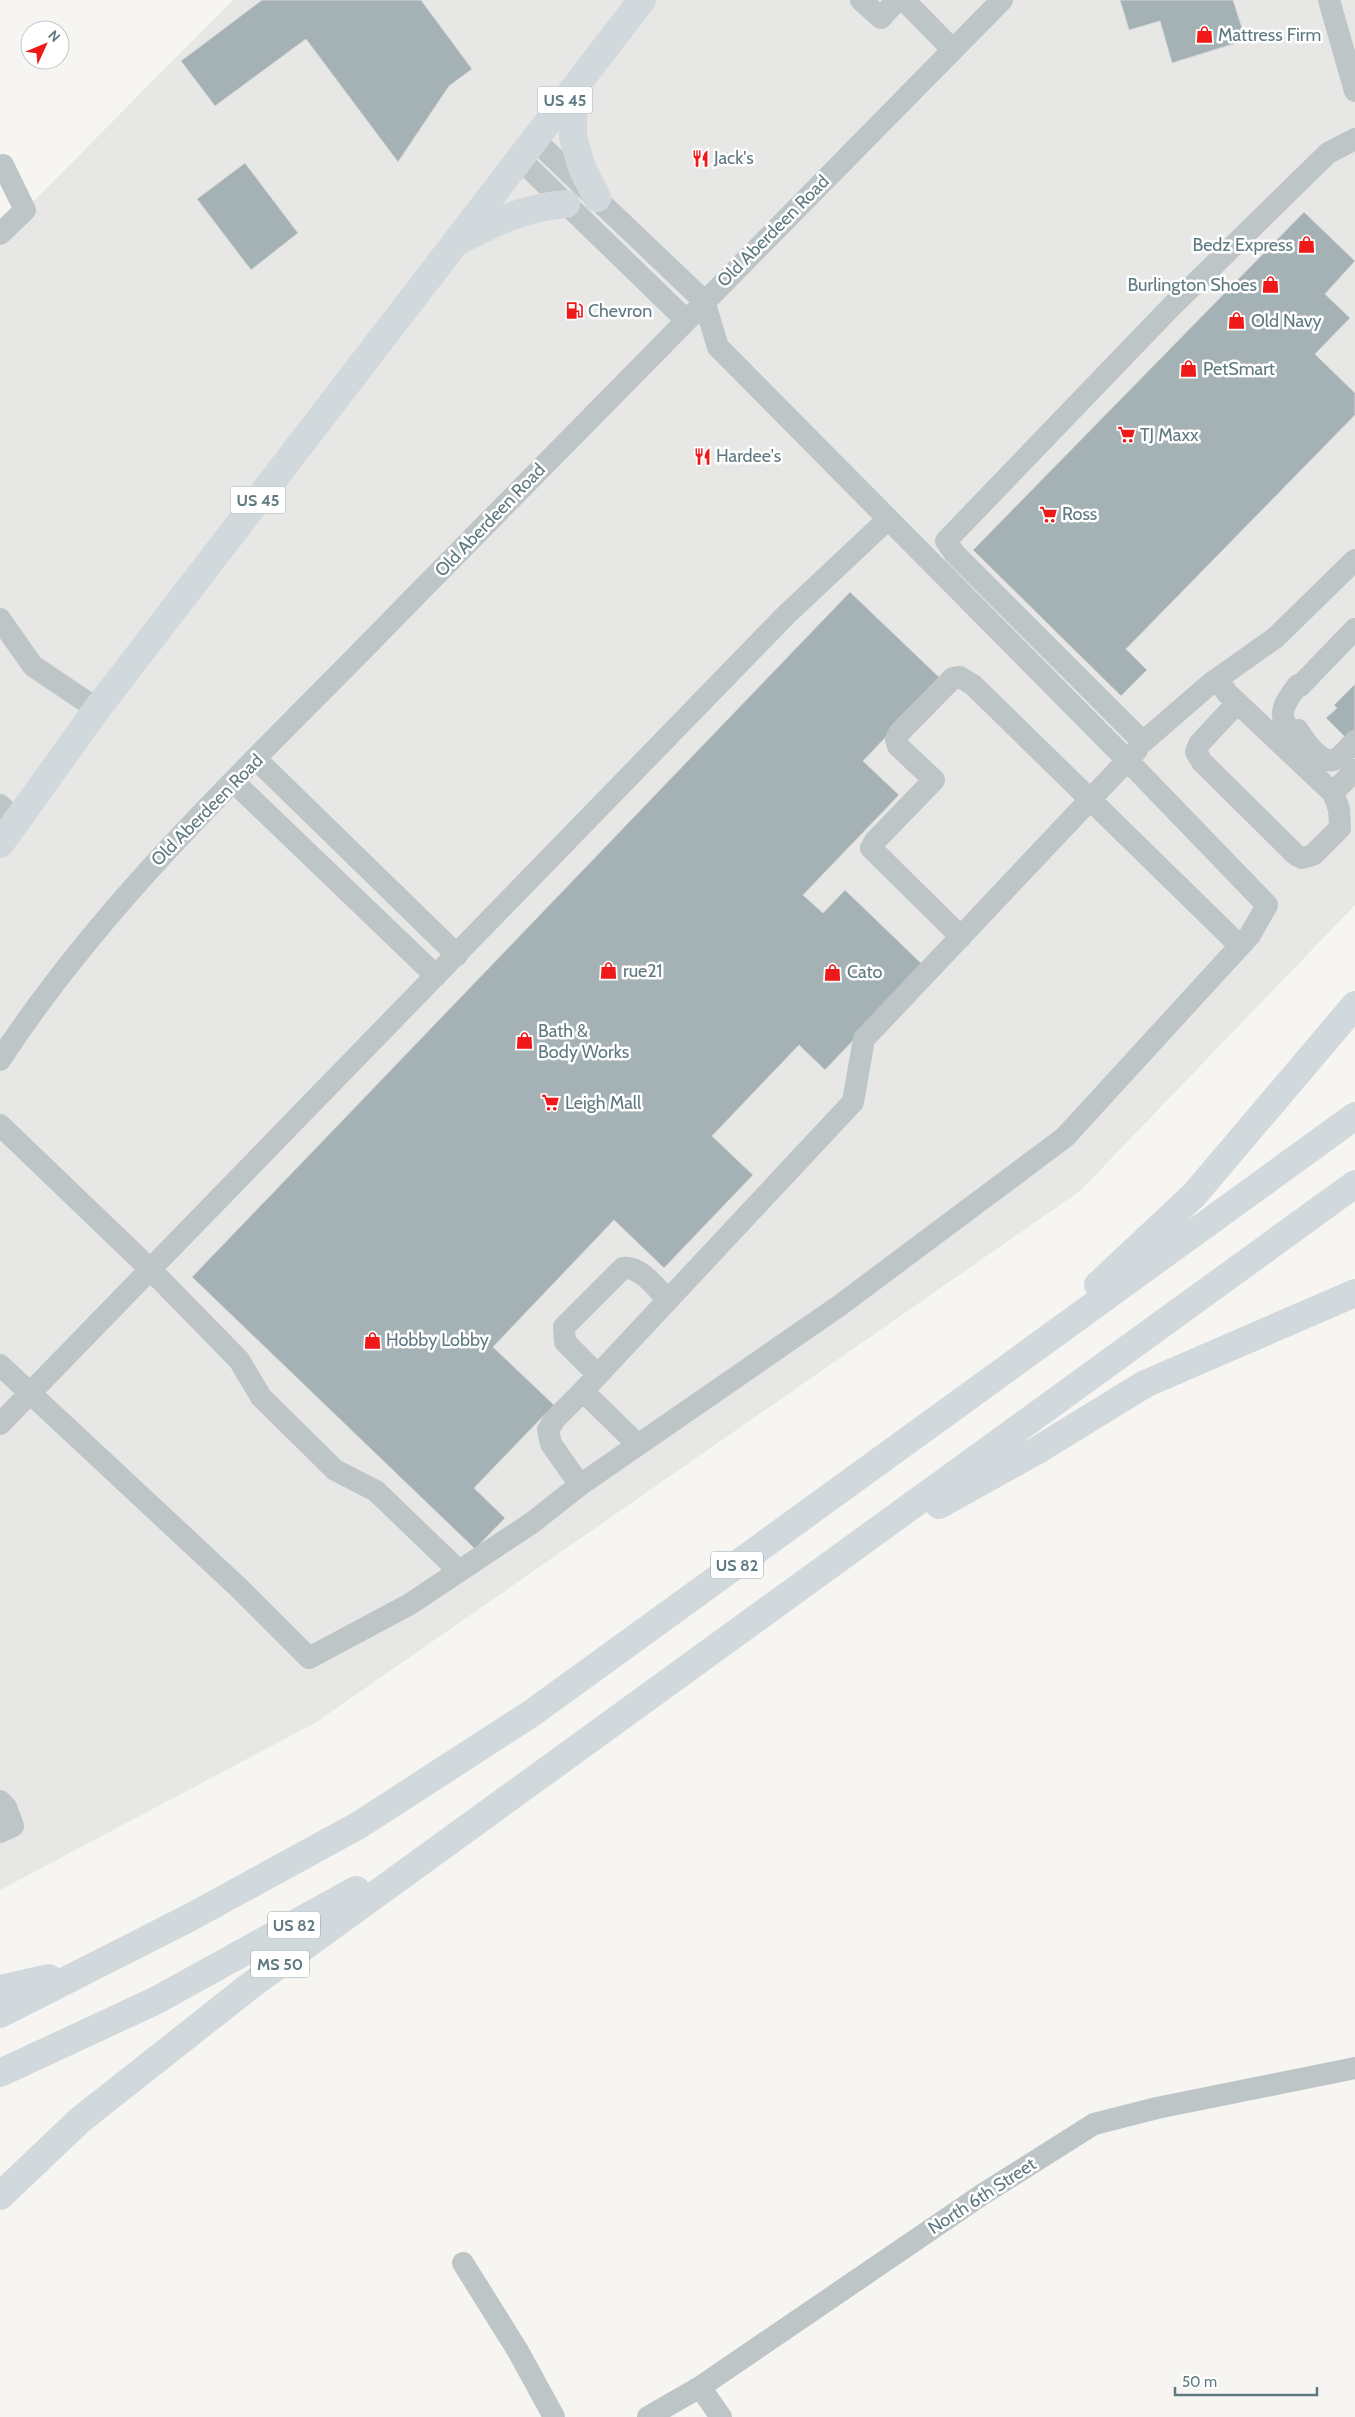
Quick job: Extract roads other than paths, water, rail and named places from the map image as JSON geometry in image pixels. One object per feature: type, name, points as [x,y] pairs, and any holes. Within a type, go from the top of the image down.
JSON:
[{"type":"highway","name":"US 45","points":[[0,844],[8,813],[97,708],[642,0]]},
{"type":"highway","points":[[573,90],[573,137],[582,168],[597,198]]},
{"type":"highway","points":[[457,242],[508,216],[540,206],[566,204]]},
{"type":"highway","points":[[1008,1369],[1194,1195],[1355,1005]]},
{"type":"highway","name":"US 82","points":[[0,2014],[90,1970],[359,1826],[524,1719],[1355,1116]]},
{"type":"highway","name":"US 82","points":[[0,2072],[155,2000],[345,1897],[574,1750],[1355,1184]]},
{"type":"highway","points":[[829,1566],[1036,1451],[1145,1384],[1355,1293]]},
{"type":"highway","name":"MS 50","points":[[0,2196],[80,2120],[162,2054],[251,1985],[574,1750]]},
{"type":"highway","points":[[0,1989],[90,1970]]},
{"type":"street","points":[[861,0],[881,18],[897,0]]},
{"type":"street","points":[[904,0],[952,50]]},
{"type":"street","name":"Old Aberdeen Road","points":[[0,1060],[31,1013],[139,878],[704,300],[1002,0]]},
{"type":"street","points":[[1329,0],[1355,91]]},
{"type":"street","points":[[1143,742],[955,554],[946,541],[1189,289],[1328,153],[1355,139]]},
{"type":"street","points":[[0,1365],[239,1588],[309,1658],[410,1604],[533,1522],[580,1485],[839,1306],[1065,1137],[1250,935],[1267,905],[1128,761],[887,520],[810,442],[799,427],[718,347],[704,300],[597,198],[528,150]]},
{"type":"street","points":[[528,150],[566,204],[686,320]]},
{"type":"street","points":[[0,234],[25,210],[3,165]]},
{"type":"street","points":[[0,1424],[786,615],[887,520]]},
{"type":"street","points":[[580,1485],[551,1444],[548,1430],[555,1419],[853,1102],[864,1039],[1128,761],[1143,742],[1218,678],[1275,638],[1355,560]]},
{"type":"street","points":[[1254,719],[1355,618]]},
{"type":"street","points":[[0,619],[33,666],[97,708]]},
{"type":"street","points":[[1355,629],[1300,686],[1294,702],[1294,718],[1299,732],[1306,742],[1325,759],[1333,760],[1341,756],[1355,740]]},
{"type":"street","points":[[961,937],[871,848],[875,841],[934,780],[898,746],[896,740],[899,733],[953,678],[960,678],[973,685],[1240,946]]},
{"type":"street","points":[[1218,678],[1227,693],[1333,793],[1339,809],[1340,828],[1312,855],[1302,858],[1296,856],[1202,762],[1196,752],[1199,744],[1237,703]]},
{"type":"street","points":[[256,759],[457,955]]},
{"type":"street","points":[[1333,793],[1355,770]]},
{"type":"street","points":[[234,782],[436,976]]},
{"type":"street","points":[[0,1125],[151,1270],[239,1360],[261,1397],[335,1470],[376,1491],[459,1571]]},
{"type":"street","points":[[598,1375],[565,1342],[564,1327],[575,1314],[623,1268],[629,1267],[639,1272],[668,1300]]},
{"type":"street","points":[[582,1392],[638,1445]]},
{"type":"street","points":[[0,1801],[6,1807],[13,1826],[0,1832]]},
{"type":"street","name":"North 6th Street","points":[[648,2417],[700,2387],[983,2194],[1094,2124],[1156,2108],[1355,2068]]},
{"type":"street","points":[[463,2263],[518,2351],[554,2417]]},
{"type":"street","points":[[700,2387],[721,2417]]},
{"type":"place","name":"Mattress Firm","points":[[1204,35]]},
{"type":"place","name":"Jack's","points":[[700,158]]},
{"type":"place","name":"Bedz Express","points":[[1307,245]]},
{"type":"place","name":"Burlington Shoes","points":[[1271,285]]},
{"type":"place","name":"Chevron","points":[[574,311]]},
{"type":"place","name":"Old Navy","points":[[1237,321]]},
{"type":"place","name":"PetSmart","points":[[1189,369]]},
{"type":"place","name":"TJ Maxx","points":[[1126,435]]},
{"type":"place","name":"Hardee's","points":[[702,456]]},
{"type":"place","name":"Ross","points":[[1048,514]]},
{"type":"place","name":"rue21","points":[[609,971]]},
{"type":"place","name":"Cato","points":[[833,972]]},
{"type":"place","name":"Bath & Body Works","points":[[524,1041]]},
{"type":"place","name":"Leigh Mall","points":[[551,1103]]},
{"type":"place","name":"Hobby Lobby","points":[[372,1340]]}]
